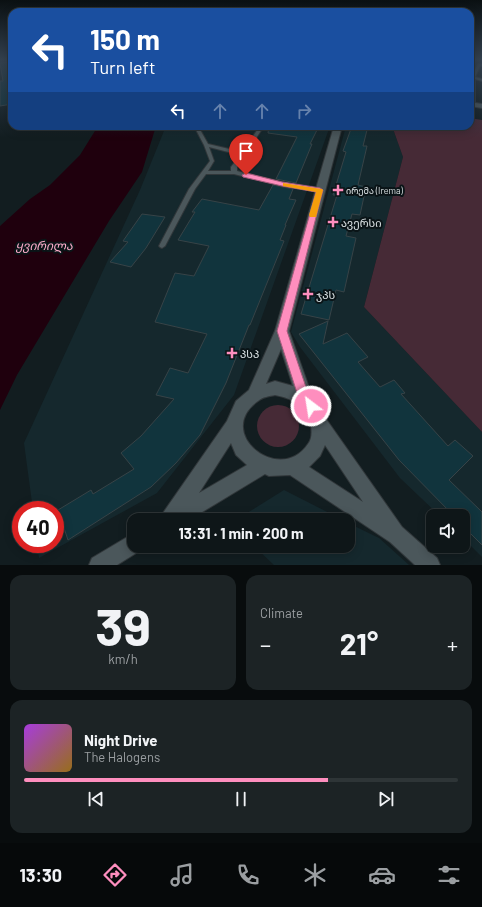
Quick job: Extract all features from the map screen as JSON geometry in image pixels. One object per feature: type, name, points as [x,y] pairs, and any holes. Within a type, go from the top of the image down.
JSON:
[{"type":"street","points":[[255,393],[282,331],[337,130]]},
{"type":"street","points":[[282,331],[305,399],[316,414],[319,423],[397,535]]},
{"type":"street","points":[[305,399],[296,393],[285,390],[270,389],[255,393],[247,399],[236,414],[235,424],[239,444],[245,453],[264,465],[283,468],[292,466],[300,463],[312,453],[319,438],[319,423]]},
{"type":"street","points":[[176,513],[235,424]]},
{"type":"street","points":[[183,513],[264,465]]},
{"type":"street","points":[[292,466],[397,535],[430,565]]},
{"type":"street","points":[[103,563],[127,548]]},
{"type":"lane","points":[[162,246],[192,189],[212,161],[198,130]]},
{"type":"lane","points":[[234,172],[234,166],[259,130]]},
{"type":"lane","points":[[206,145],[243,154]]},
{"type":"lane","points":[[204,173],[234,172],[282,184],[320,190]]},
{"type":"shaded area","points":[[474,119],[482,120],[482,432],[364,307],[403,157],[393,130],[474,130]]},
{"type":"shaded area","points":[[164,130],[329,130],[234,395],[157,493],[64,544],[64,501],[32,501],[24,443],[140,190]]},
{"type":"shaded area","points":[[345,130],[393,130],[403,157],[364,307],[482,432],[482,557],[470,545],[470,509],[433,509],[400,478],[300,347],[291,332]]},
{"type":"shaded area","points":[[274,405],[282,405],[290,408],[296,414],[299,426],[296,438],[290,444],[282,447],[274,447],[266,444],[260,438],[257,430],[257,422],[260,414],[266,408]]},
{"type":"shaded area","points":[[284,490],[329,513],[247,513]]},
{"type":"shaded area","points":[[355,526],[379,538],[409,565],[274,565],[261,553],[355,553]]},
{"type":"shaded area","points":[[38,553],[48,553],[39,558]]},
{"type":"water","name":"ყვირილა","points":[[96,130],[155,130],[142,172],[109,221],[17,375],[0,410],[0,226],[30,199],[50,185],[80,155]]},
{"type":"building","points":[[0,85],[8,85],[8,105],[0,106]]},
{"type":"building","points":[[268,130],[317,130],[310,144],[312,144],[296,183],[276,179],[297,137],[268,133]]},
{"type":"building","points":[[351,130],[367,130],[363,146],[367,146],[358,185],[366,187],[360,215],[352,214],[346,236],[356,238],[344,292],[336,290],[329,320],[301,314],[337,195],[333,195],[346,152],[343,151]]},
{"type":"building","points":[[273,185],[293,189],[289,199],[296,200],[280,240],[284,241],[226,383],[200,435],[176,463],[151,487],[68,540],[64,528],[64,506],[91,490],[93,494],[134,469],[121,453],[141,436],[174,399],[156,395],[170,368],[188,373],[207,334],[155,322],[175,273],[194,276],[209,246],[178,240],[195,212],[192,212],[202,199],[259,210]]},
{"type":"building","points":[[142,214],[165,217],[146,248],[131,267],[110,262],[128,242],[123,241]]},
{"type":"building","points":[[328,321],[323,344],[347,333],[368,357],[358,362],[380,387],[394,380],[405,393],[401,394],[448,446],[455,440],[473,456],[449,480],[482,512],[482,545],[470,533],[470,509],[447,509],[399,460],[299,334]]},
{"type":"slow traffic","points":[[286,185],[320,190],[313,215]]},
{"type":"place","name":"ირემა (Irema)","points":[[338,190]]},
{"type":"place","name":"ავერსი","points":[[333,222]]},
{"type":"place","name":"ჯპს","points":[[308,294]]},
{"type":"place","name":"პსპ","points":[[232,353]]},
{"type":"route","points":[[246,175],[282,184],[320,190],[282,331],[305,399],[311,406]]}]
